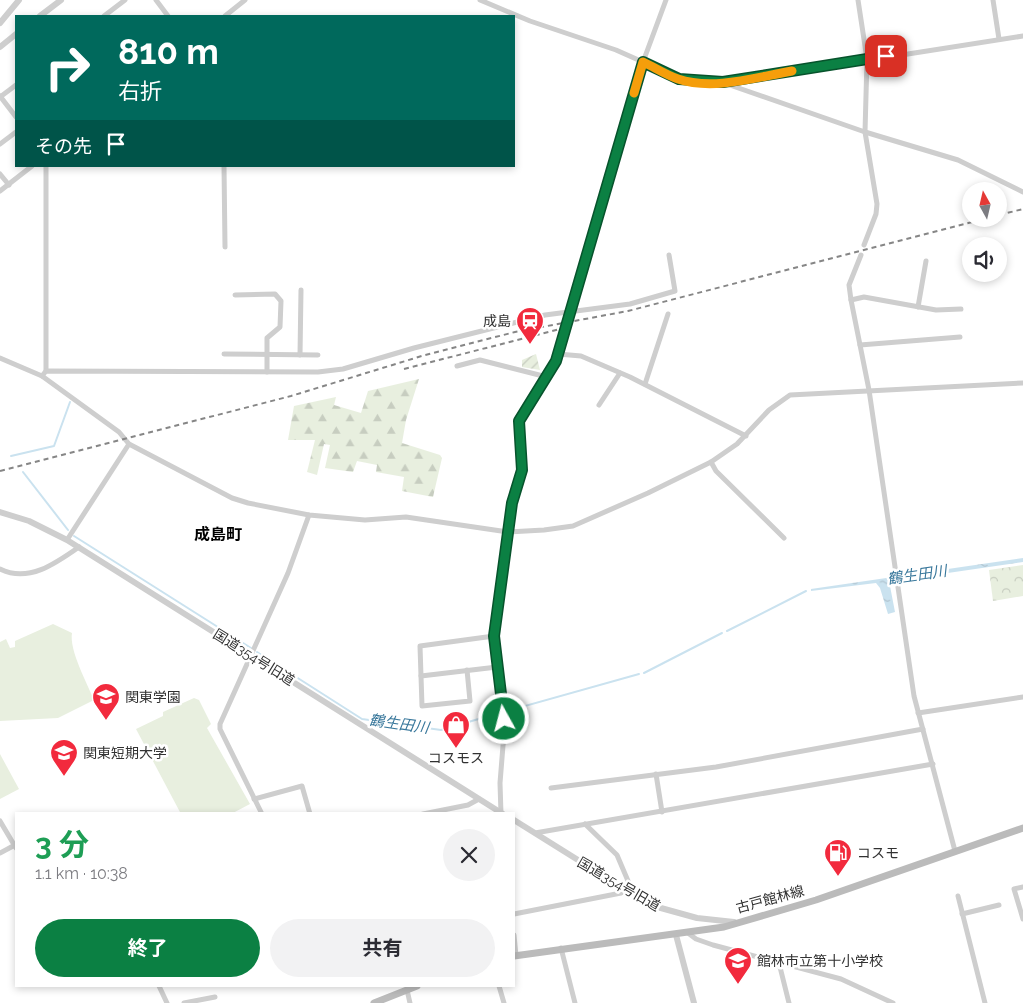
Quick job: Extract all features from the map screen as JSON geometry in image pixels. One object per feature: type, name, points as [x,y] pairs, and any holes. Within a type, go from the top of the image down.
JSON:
[{"type":"main road","name":"古戸館林線","points":[[515,956],[561,948],[676,935],[724,926],[816,900],[1023,828]]},
{"type":"main road","points":[[374,1003],[414,987]]},
{"type":"street","points":[[0,23],[18,0]]},
{"type":"street","points":[[49,14],[61,0]]},
{"type":"street","points":[[105,15],[125,0]]},
{"type":"street","points":[[156,0],[166,15]]},
{"type":"street","points":[[226,15],[245,0]]},
{"type":"street","points":[[480,0],[530,21],[616,50],[679,79],[723,82],[1023,36]]},
{"type":"street","points":[[502,812],[500,783],[504,733],[494,636],[512,503],[522,470],[519,421],[548,377],[558,354],[643,62],[666,0]]},
{"type":"street","points":[[858,0],[867,59],[865,132],[877,204],[876,214],[864,245]]},
{"type":"street","points":[[993,0],[998,40]]},
{"type":"street","points":[[0,47],[15,35]]},
{"type":"street","points":[[723,82],[865,132],[958,160],[1023,192]]},
{"type":"street","points":[[15,86],[0,97],[15,116]]},
{"type":"street","points":[[0,144],[15,133]]},
{"type":"street","points":[[0,191],[31,167]]},
{"type":"street","points":[[44,373],[46,167]]},
{"type":"street","points":[[224,167],[225,247]]},
{"type":"street","points":[[0,174],[9,184]]},
{"type":"street","points":[[0,358],[44,373],[318,372],[343,369],[502,325],[550,314],[630,304],[675,292],[669,255]]},
{"type":"street","points":[[861,255],[849,286],[851,300],[870,390],[914,696],[955,851]]},
{"type":"street","points":[[918,306],[926,261]]},
{"type":"street","points":[[300,355],[301,290]]},
{"type":"street","points":[[235,295],[275,294],[281,301],[280,327],[267,338],[267,372]]},
{"type":"street","points":[[851,300],[864,297],[936,310],[961,309]]},
{"type":"street","points":[[645,384],[668,314]]},
{"type":"street","points":[[860,345],[960,337]]},
{"type":"street","points":[[224,354],[318,355]]},
{"type":"street","points":[[558,354],[581,356],[620,373],[746,436]]},
{"type":"street","points":[[458,366],[480,360],[548,377]]},
{"type":"street","points":[[44,373],[119,432],[129,444],[232,498],[309,515],[365,520],[406,517],[508,532],[573,526],[648,493],[710,462],[746,436],[769,410],[790,395],[1023,383]]},
{"type":"street","points":[[599,406],[620,373]]},
{"type":"street","points":[[67,540],[129,444]]},
{"type":"street","points":[[710,462],[716,471],[784,538]]},
{"type":"street","name":"国道354号旧道","points":[[0,512],[36,524],[79,547],[500,812]]},
{"type":"street","points":[[261,812],[220,729],[220,724],[288,573],[309,515]]},
{"type":"street","points":[[0,569],[13,575],[23,576],[60,561],[79,547]]},
{"type":"street","points":[[467,670],[470,701],[422,706],[420,646],[494,636]]},
{"type":"street","points":[[421,676],[497,667]]},
{"type":"street","points":[[918,713],[1023,697]]},
{"type":"street","points":[[551,788],[716,767],[923,729]]},
{"type":"street","points":[[535,834],[933,764]]},
{"type":"street","points":[[656,774],[662,812]]},
{"type":"street","points":[[254,799],[302,786],[309,812]]},
{"type":"street","points":[[433,812],[468,805],[479,799]]},
{"type":"street","points":[[0,821],[15,844]]},
{"type":"street","name":"国道354号旧道","points":[[515,821],[650,905],[674,913],[734,922]]},
{"type":"street","points":[[515,914],[627,891],[631,885],[622,863],[585,824]]},
{"type":"street","points":[[0,853],[15,846]]},
{"type":"street","points":[[1023,886],[1014,889],[1023,919]]},
{"type":"street","points":[[958,896],[985,1003]]},
{"type":"street","points":[[962,914],[999,906]]},
{"type":"street","points":[[688,933],[712,945],[841,979],[893,1003]]},
{"type":"street","points":[[676,935],[694,1003]]},
{"type":"street","points":[[561,948],[574,1003]]},
{"type":"street","points":[[779,963],[789,1003]]},
{"type":"street","points":[[159,987],[167,1003]]},
{"type":"street","points":[[499,987],[504,1003]]},
{"type":"street","points":[[407,990],[410,1003]]},
{"type":"street","points":[[184,1003],[215,997]]},
{"type":"green space","points":[[536,354],[540,370],[522,367],[522,360]]},
{"type":"green space","points":[[419,379],[406,420],[402,443],[440,455],[442,458],[433,497],[402,491],[404,477],[376,472],[377,465],[357,461],[353,472],[325,468],[330,445],[324,444],[317,475],[307,472],[315,440],[288,440],[294,406],[336,397],[334,405],[361,413],[368,391]]},
{"type":"green space","points":[[1023,565],[1023,596],[993,601],[989,570]]},
{"type":"green space","points":[[53,624],[72,633],[73,648],[94,700],[58,718],[0,721],[0,642],[6,639],[10,648],[15,647],[15,641]]},
{"type":"green space","points":[[194,698],[199,700],[211,724],[207,728],[250,804],[235,812],[180,812],[136,729],[163,716],[163,712]]},
{"type":"green space","points":[[0,754],[19,789],[0,799]]},
{"type":"water","points":[[1023,558],[1023,562],[893,581],[890,586],[895,612],[888,614],[880,588],[876,583],[811,591],[811,589]]},
{"type":"waterway","name":"鶴生田川","points":[[11,456],[54,446],[70,402]]},
{"type":"waterway","name":"鶴生田川","points":[[23,472],[68,530]]},
{"type":"waterway","name":"鶴生田川","points":[[74,536],[251,648]]},
{"type":"waterway","name":"鶴生田川","points":[[727,631],[806,591]]},
{"type":"waterway","name":"鶴生田川","points":[[644,673],[722,633]]},
{"type":"waterway","name":"鶴生田川","points":[[257,652],[362,719],[441,730],[499,713]]},
{"type":"waterway","name":"鶴生田川","points":[[507,711],[639,674]]},
{"type":"railway","points":[[1008,213],[1023,209]]},
{"type":"railway","points":[[0,471],[291,396],[425,355],[515,332],[628,311],[962,225]]},
{"type":"railway","points":[[404,369],[568,327]]},
{"type":"slow traffic","points":[[634,93],[643,62],[679,79],[699,82],[723,82],[792,71]]},
{"type":"place","name":"成島","points":[[530,345]]},
{"type":"place","name":"関東学園","points":[[106,721]]},
{"type":"place","name":"コスモス","points":[[456,749]]},
{"type":"place","name":"関東短期大学","points":[[64,777]]},
{"type":"place","name":"コスモ","points":[[838,877]]},
{"type":"place","name":"館林市立第十小学校","points":[[738,985]]},
{"type":"district","name":"成島町","points":[[218,534]]},
{"type":"route","points":[[504,719],[494,636],[512,503],[522,470],[519,421],[548,377],[556,361],[643,62],[679,79],[699,82],[723,82],[886,56]]}]
